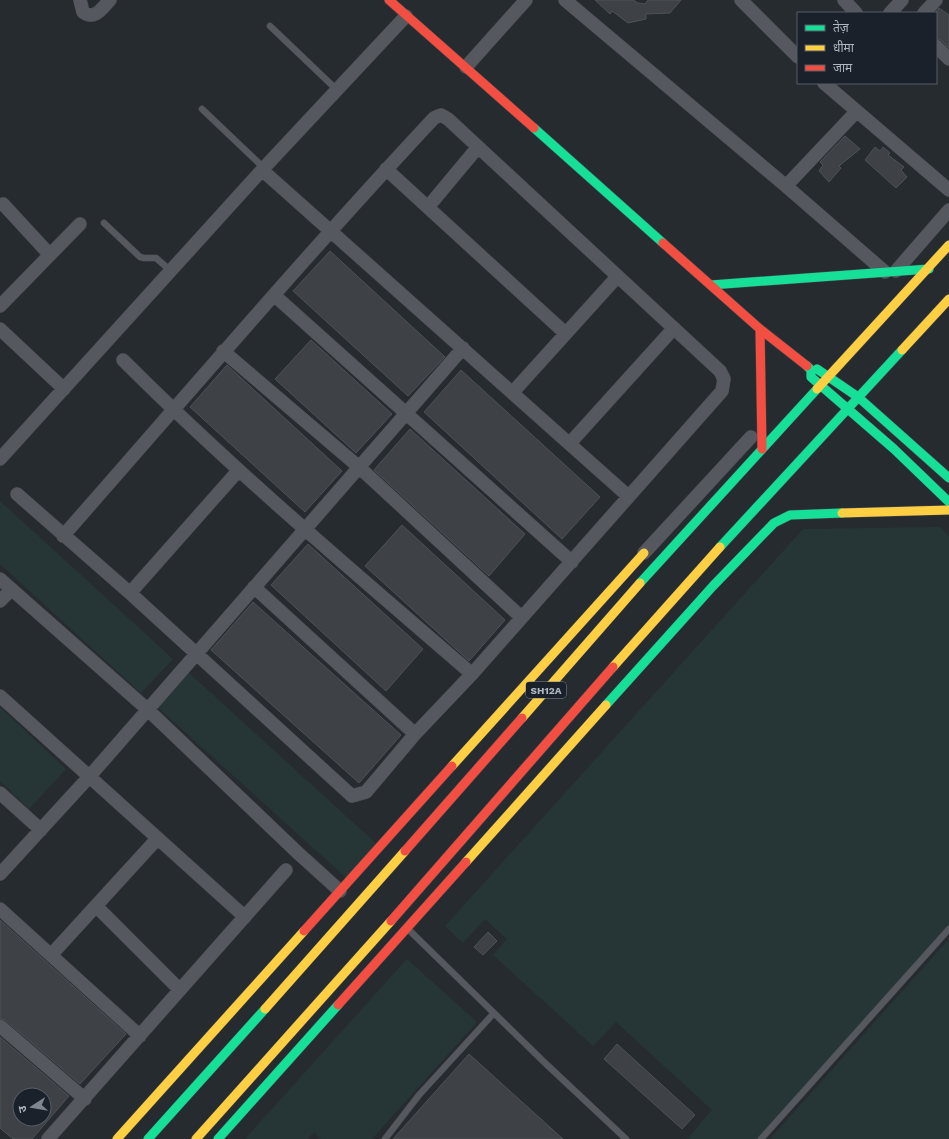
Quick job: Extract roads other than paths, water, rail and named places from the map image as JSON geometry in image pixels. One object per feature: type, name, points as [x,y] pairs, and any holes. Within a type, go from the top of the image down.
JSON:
[{"type":"main road","points":[[389,0],[760,329],[810,370],[811,377],[894,449],[949,502]]},
{"type":"main road","name":"SH12A","points":[[148,1139],[372,889],[656,564],[929,269],[949,245]]},
{"type":"main road","points":[[711,284],[929,269]]},
{"type":"main road","name":"SH12A","points":[[196,1139],[398,913],[692,594],[847,408],[949,299]]},
{"type":"main road","points":[[760,329],[762,449]]},
{"type":"main road","points":[[810,370],[818,369],[858,397],[949,478]]},
{"type":"main road","points":[[218,1139],[407,928],[692,594],[764,531],[781,518],[790,515],[949,510]]},
{"type":"main road","points":[[117,1139],[644,553],[656,564]]},
{"type":"street","points":[[80,0],[83,12],[91,16],[96,15],[110,0]]},
{"type":"street","points":[[466,67],[526,0]]},
{"type":"street","points":[[565,0],[786,186],[891,271],[949,210]]},
{"type":"street","points":[[741,0],[797,56]]},
{"type":"street","points":[[844,0],[855,12]]},
{"type":"street","points":[[891,12],[902,0]]},
{"type":"street","points":[[925,12],[936,0]]},
{"type":"street","points":[[0,459],[263,169],[406,16]]},
{"type":"street","points":[[937,47],[949,59]]},
{"type":"street","points":[[826,84],[856,112],[949,190]]},
{"type":"street","points":[[786,186],[856,112]]},
{"type":"street","points":[[17,494],[63,536],[130,593],[352,796],[366,792],[415,734],[472,674],[521,617],[572,562],[628,496],[722,391],[724,379],[720,371],[674,328],[617,277],[448,119],[441,116],[434,118],[386,169],[223,351],[173,411],[63,536]]},
{"type":"street","points":[[428,207],[478,147]]},
{"type":"street","points":[[263,169],[628,496]]},
{"type":"street","points":[[386,169],[565,333]]},
{"type":"street","points":[[3,204],[50,255]]},
{"type":"street","points":[[0,306],[80,224]]},
{"type":"street","points":[[513,392],[617,277]]},
{"type":"street","points":[[274,295],[572,562]]},
{"type":"street","points":[[570,443],[674,328]]},
{"type":"street","points":[[0,329],[64,389]]},
{"type":"street","points":[[0,874],[90,777],[147,709],[463,348]]},
{"type":"street","points":[[223,351],[359,467],[521,617]]},
{"type":"street","points":[[123,360],[173,411],[238,471],[304,530],[472,674]]},
{"type":"street","points":[[644,553],[751,437]]},
{"type":"street","points":[[130,593],[238,471]]},
{"type":"street","points":[[0,579],[147,709],[340,891]]},
{"type":"street","points":[[254,587],[415,734]]},
{"type":"street","points":[[0,600],[11,590]]},
{"type":"street","points":[[0,696],[245,918]]},
{"type":"street","points":[[0,793],[41,830]]},
{"type":"street","points":[[51,955],[157,839]]},
{"type":"street","points":[[48,1139],[85,1099],[286,870]]},
{"type":"street","points":[[96,906],[180,990]]},
{"type":"street","points":[[0,909],[140,1036]]},
{"type":"street","points":[[0,1026],[85,1099]]},
{"type":"lane","points":[[270,26],[337,90]]},
{"type":"lane","points":[[202,109],[263,169]]},
{"type":"lane","points":[[104,223],[140,256],[144,258],[156,258],[171,271]]},
{"type":"lane","points":[[407,928],[626,1139]]},
{"type":"lane","points":[[761,1139],[949,930]]},
{"type":"lane","points":[[385,1139],[419,1095],[494,1013]]}]
